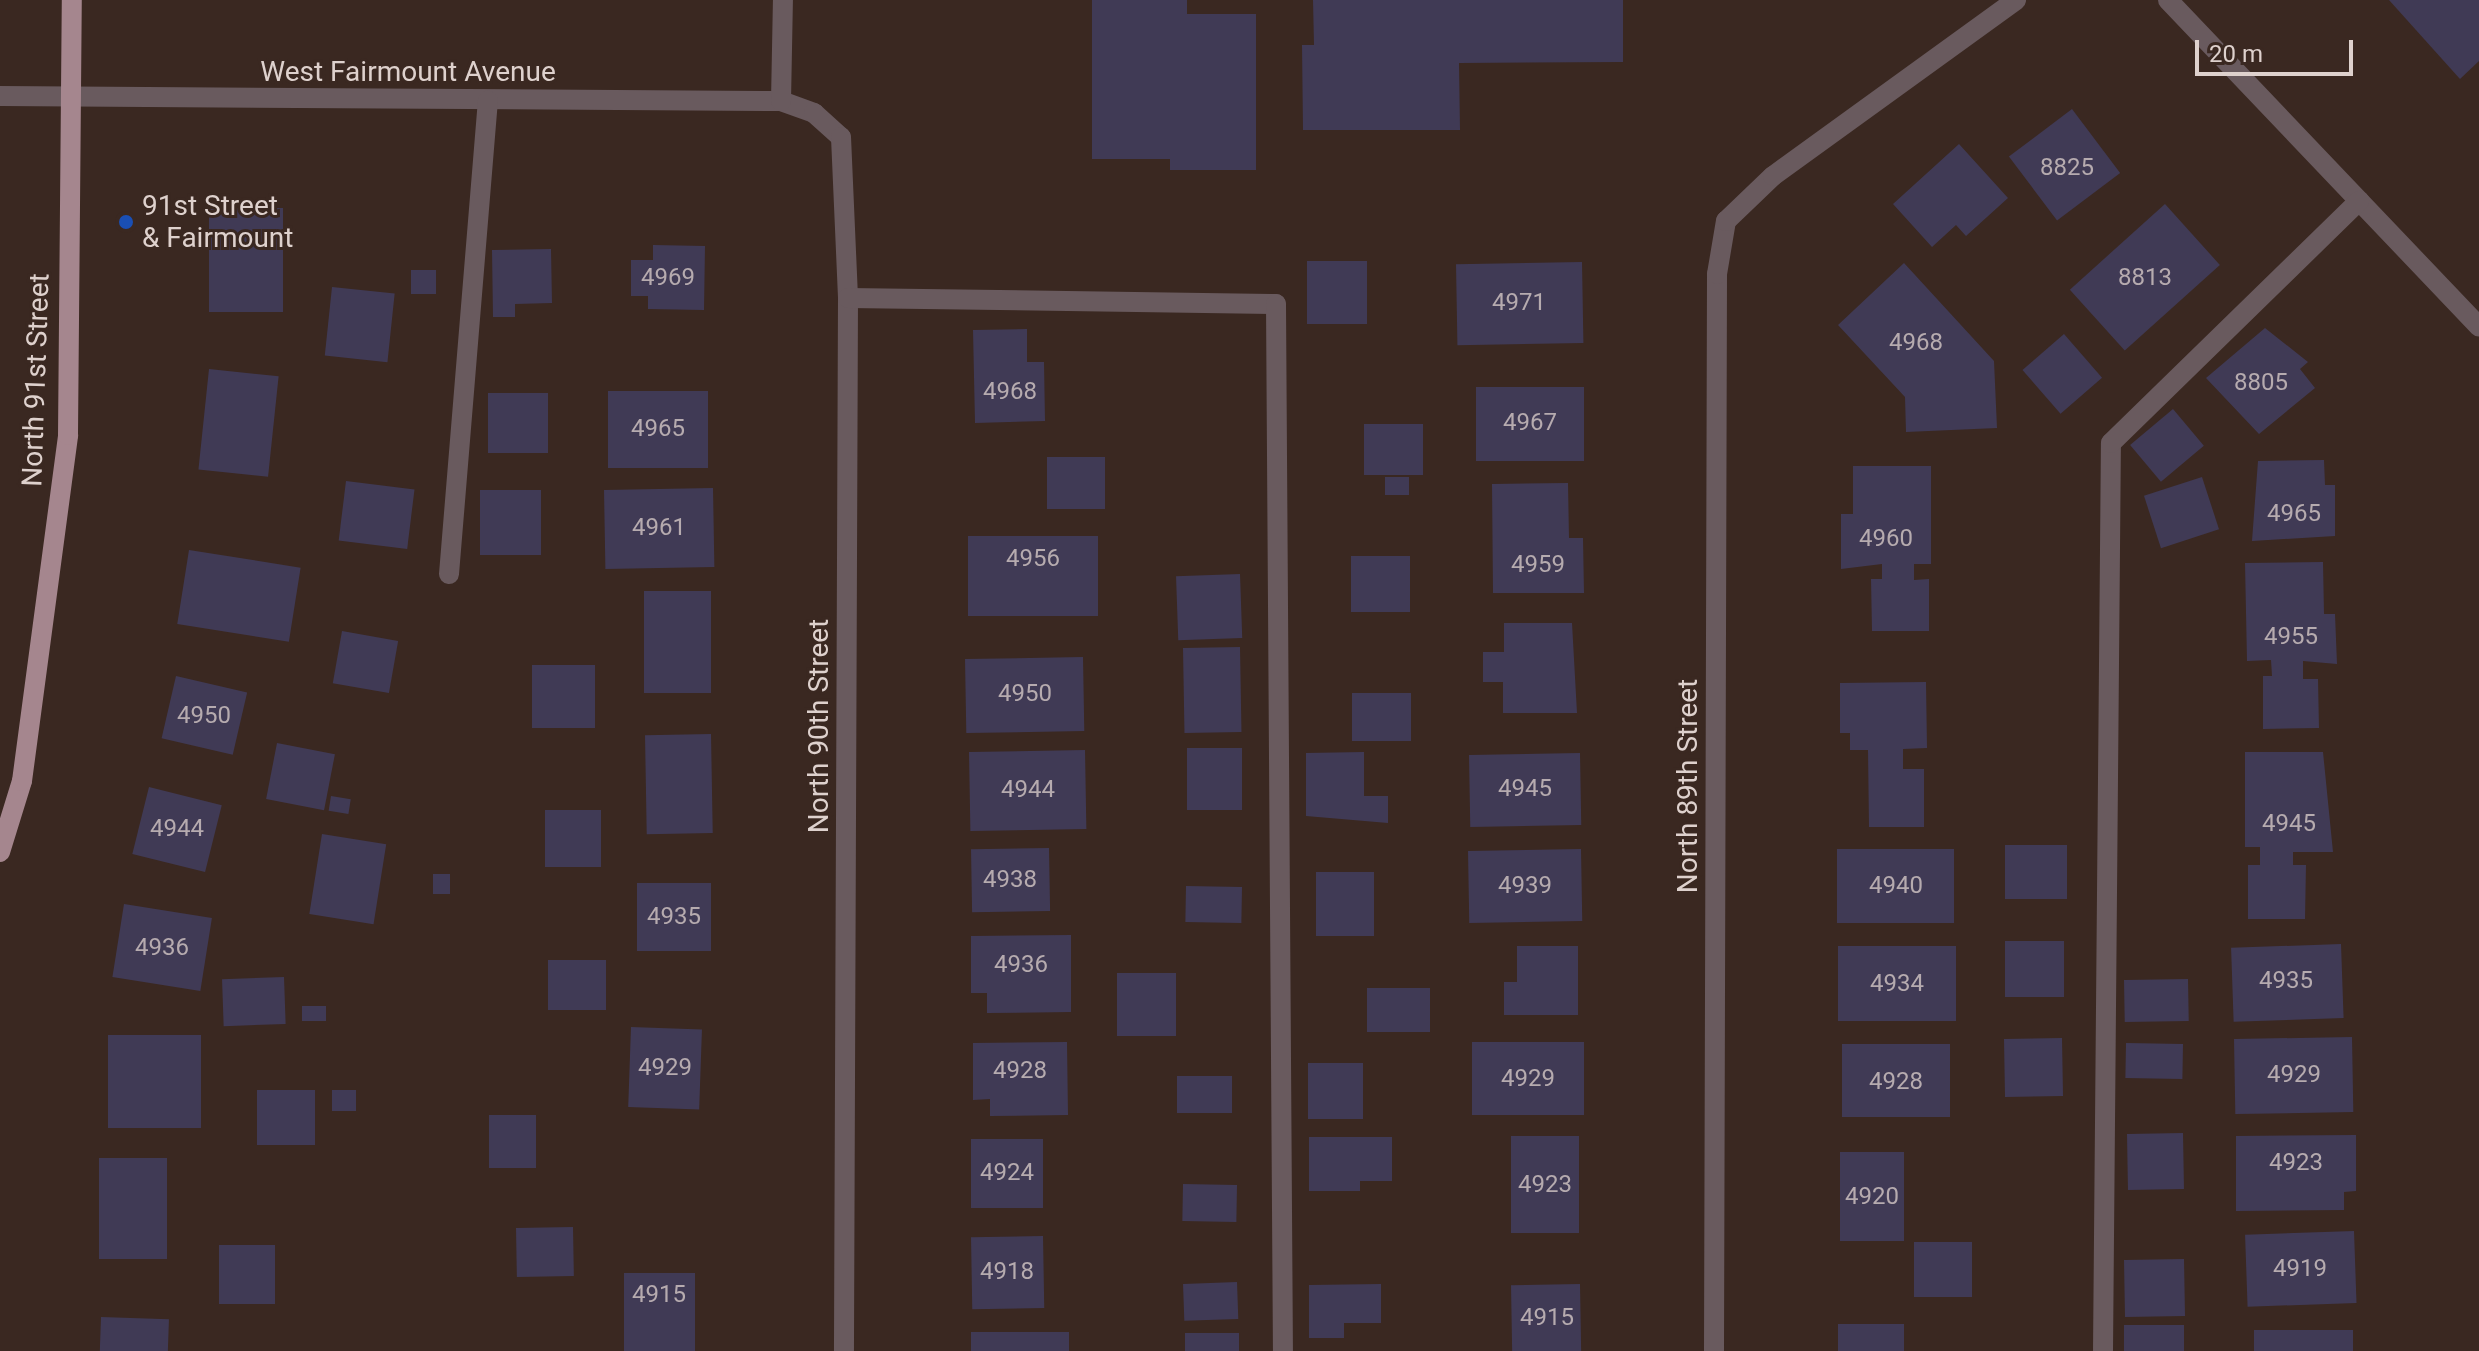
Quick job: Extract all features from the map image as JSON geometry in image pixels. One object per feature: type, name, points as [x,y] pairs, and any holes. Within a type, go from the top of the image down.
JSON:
[{"type":"main road","name":"North 91st Street","points":[[0,852],[22,781],[68,435],[72,0]]},
{"type":"street","points":[[781,101],[783,0]]},
{"type":"street","name":"North 89th Street","points":[[1714,1351],[1717,274],[1726,221],[1773,176],[2016,0]]},
{"type":"street","points":[[2168,0],[2479,327]]},
{"type":"street","name":"West Fairmount Avenue","points":[[0,96],[781,101],[814,113]]},
{"type":"street","points":[[449,574],[472,362],[488,101]]},
{"type":"street","name":"North 90th Street","points":[[814,113],[841,137],[848,298],[844,1351]]},
{"type":"street","points":[[2103,1351],[2111,443],[2359,201]]},
{"type":"street","points":[[848,298],[1276,304],[1283,1351]]},
{"type":"building","points":[[1092,0],[1187,0],[1187,14],[1256,14],[1256,170],[1170,170],[1170,159],[1092,159]]},
{"type":"building","points":[[1313,0],[1623,0],[1623,62],[1459,63],[1460,130],[1303,130],[1302,45],[1314,45]]},
{"type":"building","points":[[2389,0],[2479,0],[2479,61],[2460,79]]},
{"type":"building","points":[[2072,109],[2120,173],[2057,220],[2009,157]]},
{"type":"building","points":[[1959,144],[2008,198],[1966,236],[1956,225],[1932,247],[1893,204]]},
{"type":"building","points":[[2165,204],[2220,265],[2125,351],[2070,290]]},
{"type":"building","points":[[209,208],[283,208],[283,312],[209,312]]},
{"type":"building","points":[[653,245],[705,246],[704,310],[648,309],[648,296],[631,296],[631,260],[653,260]]},
{"type":"building","points":[[551,249],[552,303],[515,304],[515,317],[493,317],[492,250]]},
{"type":"building","points":[[1307,261],[1367,261],[1367,324],[1307,324]]},
{"type":"building","points":[[1582,262],[1583,343],[1457,345],[1456,264]]},
{"type":"building","points":[[1904,263],[1994,361],[1997,428],[1906,432],[1905,397],[1838,325]]},
{"type":"building","points":[[411,270],[436,270],[436,294],[411,294]]},
{"type":"building","points":[[332,287],[395,294],[387,362],[325,356]]},
{"type":"building","points":[[2265,328],[2308,362],[2300,369],[2315,388],[2259,434],[2206,378]]},
{"type":"building","points":[[1027,329],[1027,362],[1044,362],[1045,421],[975,423],[973,330]]},
{"type":"building","points":[[2064,334],[2102,378],[2061,414],[2022,370]]},
{"type":"building","points":[[209,369],[279,376],[268,477],[198,469]]},
{"type":"building","points":[[1476,387],[1584,387],[1584,461],[1476,461]]},
{"type":"building","points":[[608,391],[708,391],[708,468],[608,468]]},
{"type":"building","points":[[488,393],[548,393],[548,453],[488,453]]},
{"type":"building","points":[[2173,409],[2204,446],[2161,482],[2130,445]]},
{"type":"building","points":[[1364,424],[1423,424],[1423,475],[1364,475]]},
{"type":"building","points":[[1047,457],[1105,457],[1105,509],[1047,509]]},
{"type":"building","points":[[2324,460],[2325,485],[2335,485],[2335,536],[2252,541],[2258,461]]},
{"type":"building","points":[[1853,466],[1931,466],[1931,564],[1914,564],[1914,580],[1929,579],[1929,631],[1872,631],[1871,579],[1882,579],[1882,564],[1841,569],[1841,514],[1853,514]]},
{"type":"building","points":[[1385,477],[1409,477],[1409,495],[1385,495]]},
{"type":"building","points":[[2202,477],[2219,529],[2161,548],[2144,496]]},
{"type":"building","points":[[346,481],[414,489],[407,549],[339,541]]},
{"type":"building","points":[[1568,483],[1569,538],[1583,538],[1584,593],[1493,593],[1492,484]]},
{"type":"building","points":[[713,488],[714,567],[605,569],[604,490]]},
{"type":"building","points":[[480,490],[541,490],[541,555],[480,555]]},
{"type":"building","points":[[968,536],[1098,536],[1098,616],[968,616]]},
{"type":"building","points":[[189,550],[301,568],[289,642],[177,624]]},
{"type":"building","points":[[1351,556],[1410,556],[1410,612],[1351,612]]},
{"type":"building","points":[[2323,562],[2324,614],[2335,614],[2337,664],[2303,661],[2303,679],[2318,679],[2319,728],[2263,729],[2263,676],[2272,676],[2271,660],[2247,661],[2245,563]]},
{"type":"building","points":[[1240,574],[1242,638],[1178,640],[1176,576]]},
{"type":"building","points":[[644,591],[711,591],[711,693],[644,693]]},
{"type":"building","points":[[1504,623],[1572,623],[1577,713],[1503,713],[1503,682],[1483,682],[1483,652],[1504,652]]},
{"type":"building","points":[[342,631],[398,641],[389,693],[333,683]]},
{"type":"building","points":[[1240,647],[1241,732],[1184,733],[1183,648]]},
{"type":"building","points":[[1083,657],[1084,731],[966,733],[965,659]]},
{"type":"building","points":[[532,665],[595,665],[595,728],[532,728]]},
{"type":"building","points":[[176,676],[247,692],[233,755],[162,738]]},
{"type":"building","points":[[1926,682],[1927,748],[1903,749],[1903,769],[1924,769],[1924,827],[1869,827],[1868,750],[1850,750],[1850,733],[1840,733],[1840,683]]},
{"type":"building","points":[[1352,693],[1411,693],[1411,741],[1352,741]]},
{"type":"building","points":[[711,734],[713,833],[647,834],[645,735]]},
{"type":"building","points":[[277,743],[335,754],[324,810],[266,799]]},
{"type":"building","points":[[1187,748],[1242,748],[1242,810],[1187,810]]},
{"type":"building","points":[[1085,750],[1086,829],[970,831],[969,752]]},
{"type":"building","points":[[1364,752],[1364,796],[1388,796],[1388,823],[1306,816],[1306,753]]},
{"type":"building","points":[[2245,752],[2323,752],[2333,852],[2293,852],[2293,865],[2306,865],[2305,919],[2248,919],[2248,865],[2260,865],[2260,847],[2245,847]]},
{"type":"building","points":[[1580,753],[1581,825],[1470,827],[1469,755]]},
{"type":"building","points":[[149,787],[222,805],[205,872],[132,854]]},
{"type":"building","points":[[331,796],[351,799],[348,814],[329,811]]},
{"type":"building","points":[[545,810],[601,810],[601,867],[545,867]]},
{"type":"building","points":[[322,834],[386,844],[374,924],[309,914]]},
{"type":"building","points":[[2005,845],[2067,845],[2067,899],[2005,899]]},
{"type":"building","points":[[1049,848],[1050,911],[972,912],[971,849]]},
{"type":"building","points":[[1581,849],[1582,921],[1469,923],[1468,851]]},
{"type":"building","points":[[1837,849],[1954,849],[1954,923],[1837,923]]},
{"type":"building","points":[[1316,872],[1374,872],[1374,936],[1316,936]]},
{"type":"building","points":[[433,874],[450,874],[450,894],[433,894]]},
{"type":"building","points":[[637,883],[711,883],[711,951],[637,951]]},
{"type":"building","points":[[1186,886],[1242,887],[1241,923],[1185,922]]},
{"type":"building","points":[[124,904],[212,918],[200,991],[112,977]]},
{"type":"building","points":[[1071,935],[1071,1012],[987,1013],[987,993],[971,993],[971,936]]},
{"type":"building","points":[[2005,941],[2064,941],[2064,997],[2005,997]]},
{"type":"building","points":[[2341,944],[2344,1018],[2234,1022],[2231,948]]},
{"type":"building","points":[[1517,946],[1578,946],[1578,1015],[1504,1015],[1504,982],[1517,982]]},
{"type":"building","points":[[1838,946],[1956,946],[1956,1021],[1838,1021]]},
{"type":"building","points":[[548,960],[606,960],[606,1010],[548,1010]]},
{"type":"building","points":[[1117,973],[1176,973],[1176,1036],[1117,1036]]},
{"type":"building","points":[[284,977],[286,1024],[224,1026],[222,979]]},
{"type":"building","points":[[2188,979],[2189,1021],[2125,1022],[2124,980]]},
{"type":"building","points":[[1367,988],[1430,988],[1430,1032],[1367,1032]]},
{"type":"building","points":[[302,1006],[326,1006],[326,1021],[302,1021]]},
{"type":"building","points":[[631,1027],[702,1029],[699,1109],[628,1107]]},
{"type":"building","points":[[108,1035],[201,1035],[201,1128],[108,1128]]},
{"type":"building","points":[[2352,1037],[2353,1112],[2235,1114],[2234,1039]]},
{"type":"building","points":[[2062,1038],[2063,1096],[2005,1097],[2004,1039]]},
{"type":"building","points":[[1067,1042],[1068,1115],[990,1116],[990,1099],[973,1100],[973,1043]]},
{"type":"building","points":[[1472,1042],[1584,1042],[1584,1115],[1472,1115]]},
{"type":"building","points":[[2126,1043],[2183,1044],[2182,1079],[2125,1078]]},
{"type":"building","points":[[1842,1044],[1950,1044],[1950,1117],[1842,1117]]},
{"type":"building","points":[[1308,1063],[1363,1063],[1363,1119],[1308,1119]]},
{"type":"building","points":[[1177,1076],[1232,1076],[1232,1113],[1177,1113]]},
{"type":"building","points":[[257,1090],[315,1090],[315,1145],[257,1145]]},
{"type":"building","points":[[332,1090],[356,1090],[356,1111],[332,1111]]},
{"type":"building","points":[[489,1115],[536,1115],[536,1168],[489,1168]]},
{"type":"building","points":[[2183,1133],[2184,1189],[2128,1190],[2127,1134]]},
{"type":"building","points":[[2356,1135],[2356,1191],[2344,1192],[2344,1210],[2236,1211],[2236,1136]]},
{"type":"building","points":[[1511,1136],[1579,1136],[1579,1233],[1511,1233]]},
{"type":"building","points":[[1309,1137],[1392,1137],[1392,1181],[1360,1181],[1360,1191],[1309,1191]]},
{"type":"building","points":[[971,1139],[1043,1139],[1043,1208],[971,1208]]},
{"type":"building","points":[[1840,1152],[1904,1152],[1904,1241],[1840,1241]]},
{"type":"building","points":[[99,1158],[167,1158],[167,1259],[99,1259]]},
{"type":"building","points":[[1183,1184],[1237,1185],[1236,1222],[1182,1221]]},
{"type":"building","points":[[573,1227],[574,1276],[517,1277],[516,1228]]},
{"type":"building","points":[[2354,1231],[2357,1303],[2248,1307],[2245,1235]]},
{"type":"building","points":[[1043,1236],[1044,1308],[972,1309],[971,1237]]},
{"type":"building","points":[[1914,1242],[1972,1242],[1972,1297],[1914,1297]]},
{"type":"building","points":[[219,1245],[275,1245],[275,1304],[219,1304]]},
{"type":"building","points":[[2184,1259],[2185,1316],[2125,1317],[2124,1260]]},
{"type":"building","points":[[624,1273],[695,1273],[695,1351],[624,1351]]},
{"type":"building","points":[[1237,1282],[1238,1319],[1184,1321],[1183,1284]]},
{"type":"building","points":[[1381,1284],[1381,1323],[1344,1323],[1344,1338],[1309,1338],[1309,1285]]},
{"type":"building","points":[[1580,1284],[1581,1351],[1512,1351],[1511,1285]]},
{"type":"building","points":[[101,1317],[169,1319],[168,1351],[100,1351]]},
{"type":"building","points":[[1838,1324],[1904,1324],[1904,1351],[1838,1351]]},
{"type":"building","points":[[2124,1325],[2184,1325],[2184,1351],[2124,1351]]},
{"type":"building","points":[[2254,1330],[2353,1330],[2353,1351],[2254,1351]]},
{"type":"building","points":[[971,1332],[1069,1332],[1069,1351],[971,1351]]},
{"type":"building","points":[[1185,1333],[1239,1333],[1239,1351],[1185,1351]]},
{"type":"place","name":"91st Street & Fairmount","points":[[126,222]]}]
